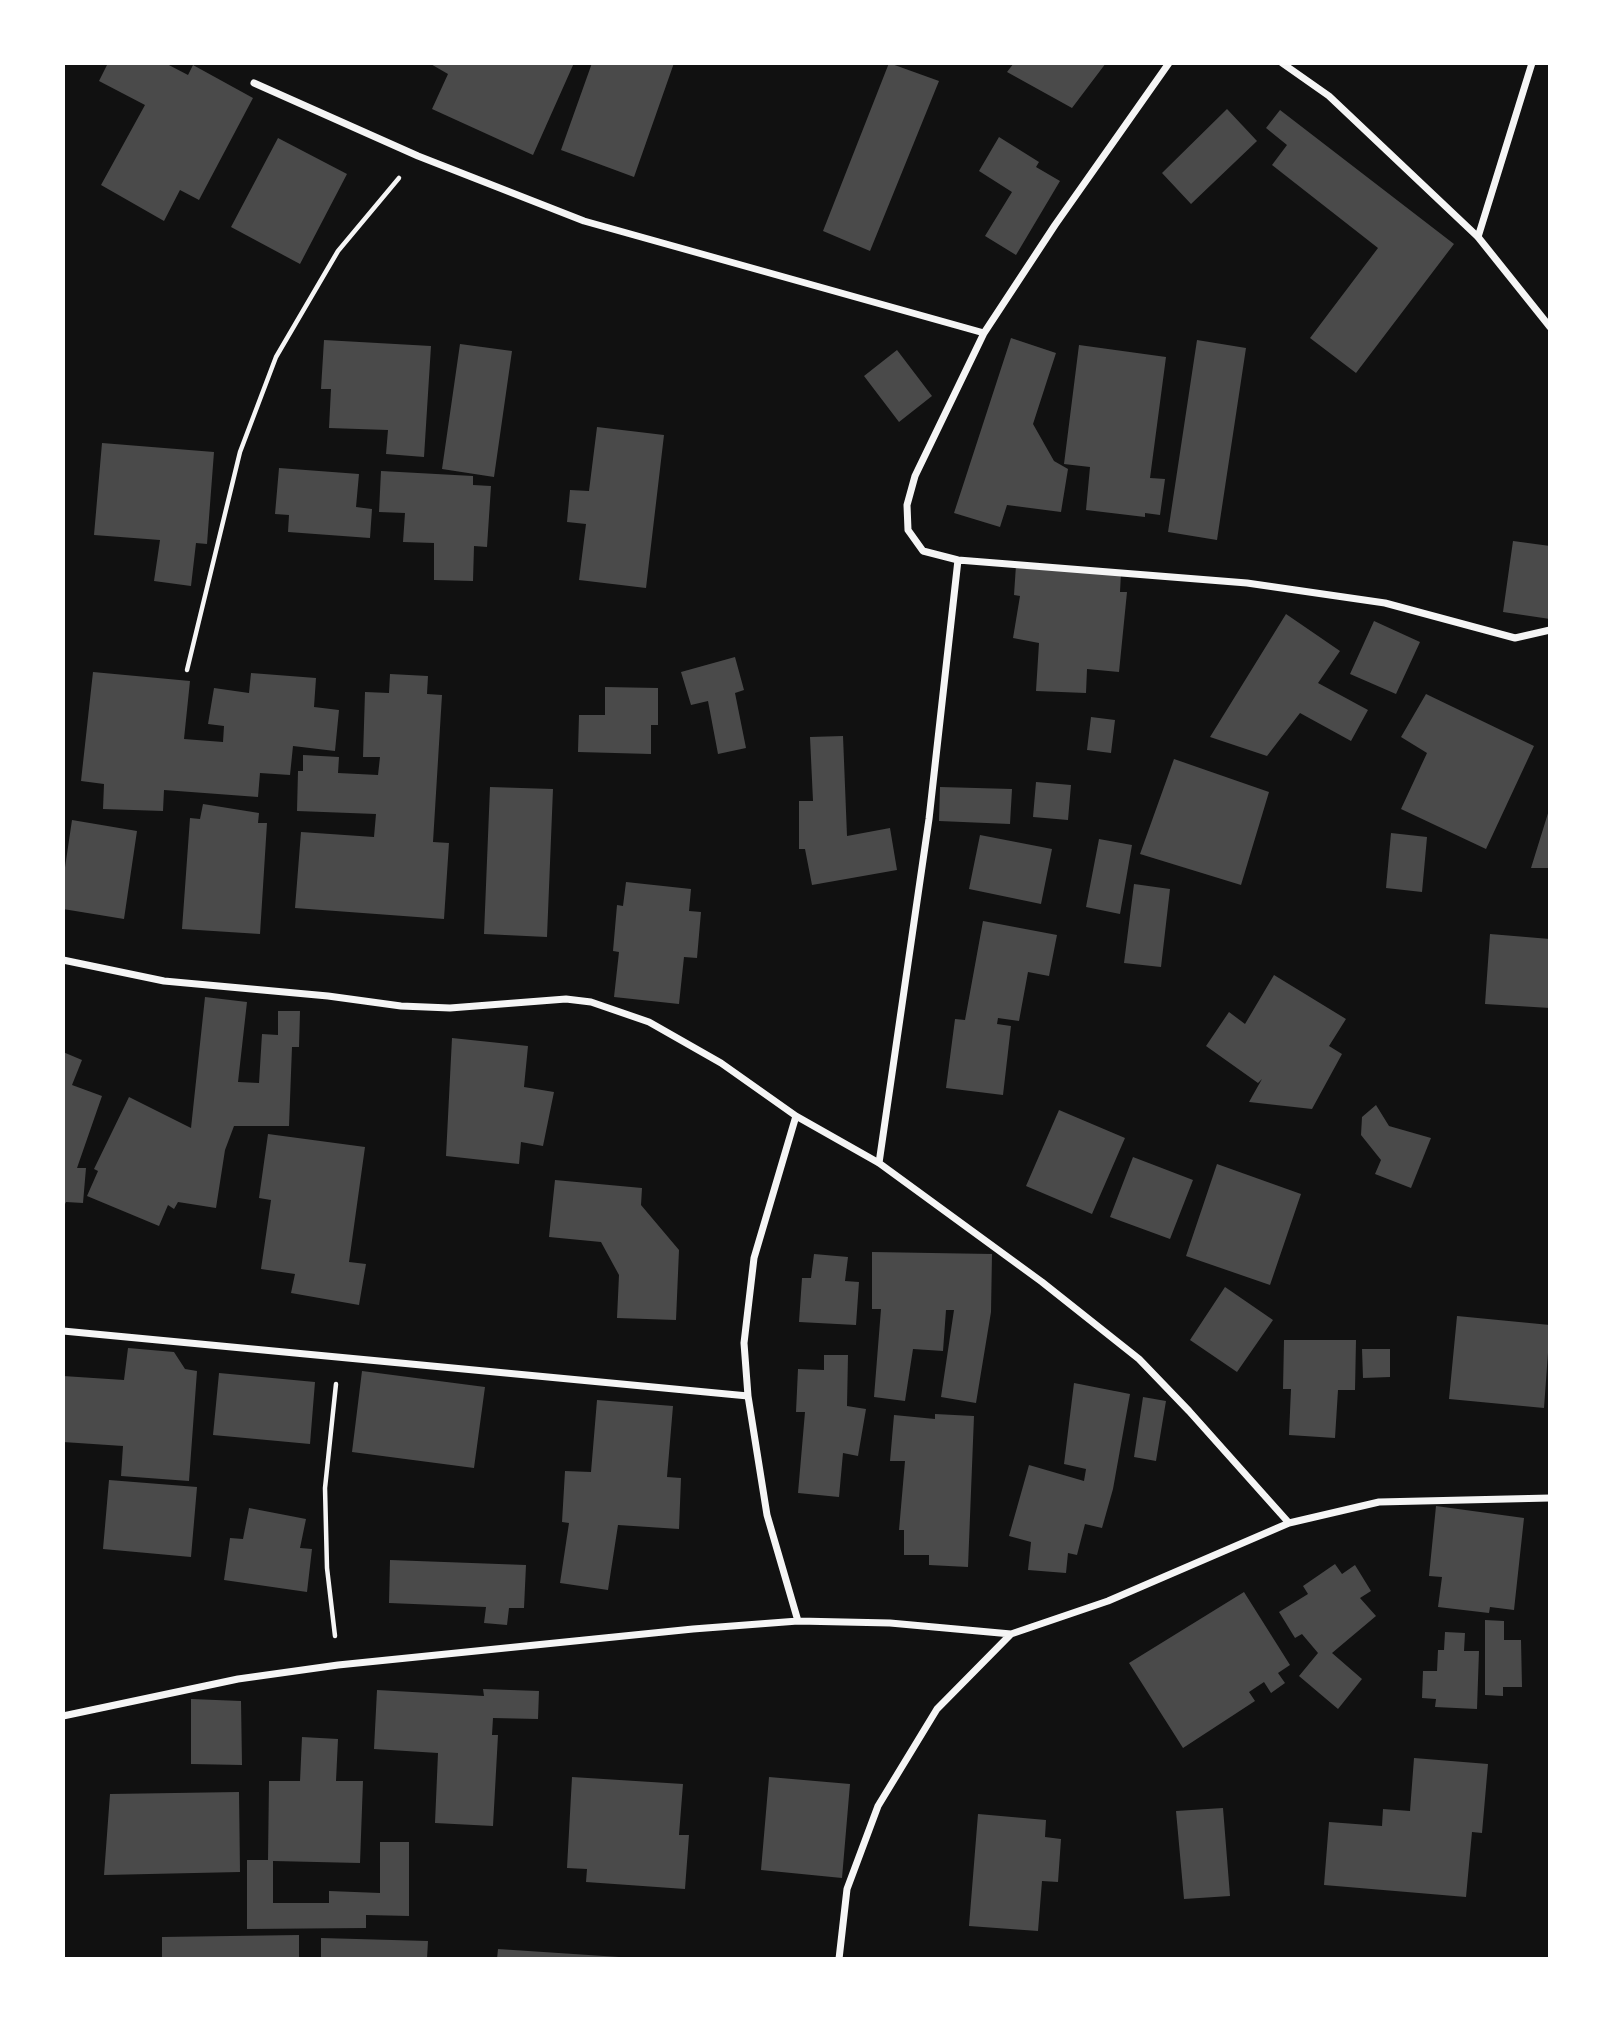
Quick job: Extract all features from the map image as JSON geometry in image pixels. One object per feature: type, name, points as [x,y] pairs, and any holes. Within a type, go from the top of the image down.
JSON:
[{"type":"street","points":[[1169,63],[1048,235],[984,333],[915,476],[908,505],[908,530],[923,551],[958,560],[1247,583],[1385,603],[1516,638],[1550,630]]},
{"type":"street","points":[[1282,63],[1329,96],[1478,237],[1550,327]]},
{"type":"street","points":[[1478,237],[1532,63]]},
{"type":"street","points":[[254,83],[418,156],[584,221],[984,333]]},
{"type":"street","points":[[878,1164],[929,819],[958,560]]},
{"type":"street","points":[[63,960],[164,981],[328,996],[401,1006],[450,1008],[566,999],[591,1002],[649,1022],[722,1063],[796,1116],[878,1164],[1042,1282],[1139,1359],[1289,1523]]},
{"type":"street","points":[[796,1116],[754,1258],[744,1343],[748,1396],[767,1515],[798,1621]]},
{"type":"street","points":[[63,1331],[339,1355],[748,1396]]},
{"type":"street","points":[[63,1716],[238,1679],[338,1665],[798,1621],[890,1623],[1011,1634],[1108,1601],[1289,1523],[1379,1502],[1550,1498]]},
{"type":"street","points":[[839,1959],[847,1889],[878,1806],[937,1709],[1011,1634]]},
{"type":"path","points":[[187,670],[240,452],[276,357],[338,251],[418,156]]},
{"type":"path","points":[[338,1665],[327,1568],[325,1488],[339,1355]]},
{"type":"building","points":[[108,63],[165,63],[188,75],[193,65],[253,98],[199,200],[180,190],[164,221],[101,185],[145,105],[99,81]]},
{"type":"building","points":[[429,63],[574,63],[533,155],[432,109],[448,74]]},
{"type":"building","points":[[592,63],[674,63],[634,177],[561,150]]},
{"type":"building","points":[[889,63],[939,81],[870,251],[823,231]]},
{"type":"building","points":[[1014,63],[1106,63],[1072,108],[1007,72]]},
{"type":"building","points":[[1227,109],[1257,141],[1191,204],[1162,173]]},
{"type":"building","points":[[1280,110],[1454,244],[1356,373],[1310,338],[1378,248],[1272,165],[1287,145],[1266,128]]},
{"type":"building","points":[[999,137],[1039,162],[1036,167],[1060,181],[1016,255],[985,236],[1012,192],[979,171]]},
{"type":"building","points":[[278,138],[347,174],[300,264],[231,227]]},
{"type":"building","points":[[1011,338],[1056,353],[1033,424],[1054,461],[1068,469],[1061,512],[1007,505],[1000,527],[954,513]]},
{"type":"building","points":[[324,340],[431,346],[424,457],[386,454],[388,430],[329,428],[331,389],[321,389]]},
{"type":"building","points":[[1197,340],[1246,348],[1217,540],[1168,532]]},
{"type":"building","points":[[460,344],[512,351],[494,477],[442,469]]},
{"type":"building","points":[[1079,345],[1166,357],[1150,478],[1165,479],[1160,515],[1145,513],[1145,517],[1086,510],[1090,467],[1064,464]]},
{"type":"building","points":[[897,350],[932,396],[899,422],[864,376]]},
{"type":"building","points":[[597,427],[664,435],[646,588],[579,580],[586,524],[567,522],[570,490],[589,491]]},
{"type":"building","points":[[102,443],[214,452],[207,544],[196,543],[191,586],[154,581],[160,540],[94,535]]},
{"type":"building","points":[[279,468],[359,474],[356,507],[372,509],[370,538],[288,532],[289,515],[275,514]]},
{"type":"building","points":[[381,471],[473,476],[473,485],[491,486],[487,547],[474,546],[473,581],[434,580],[434,543],[403,542],[405,513],[379,512]]},
{"type":"building","points":[[1513,541],[1550,546],[1550,619],[1503,612]]},
{"type":"building","points":[[1016,565],[1121,573],[1120,592],[1127,592],[1119,672],[1087,669],[1086,693],[1036,691],[1039,643],[1013,638],[1020,596],[1014,595]]},
{"type":"building","points":[[1286,614],[1340,651],[1318,683],[1368,710],[1351,741],[1300,713],[1267,756],[1210,737]]},
{"type":"building","points":[[1374,621],[1420,642],[1396,694],[1350,674]]},
{"type":"building","points":[[735,657],[744,690],[735,693],[746,748],[718,754],[708,701],[691,705],[681,672]]},
{"type":"building","points":[[93,672],[190,681],[184,739],[223,742],[224,726],[208,724],[214,688],[249,693],[251,673],[316,678],[314,707],[339,710],[335,751],[293,746],[290,775],[260,773],[258,797],[164,790],[163,811],[103,809],[104,784],[81,781]]},
{"type":"building","points":[[390,674],[428,676],[427,694],[442,695],[433,842],[449,843],[444,919],[295,908],[301,832],[374,837],[376,814],[297,811],[298,771],[303,771],[303,755],[339,757],[338,773],[378,775],[380,757],[363,757],[365,692],[389,693]]},
{"type":"building","points":[[605,687],[658,688],[658,725],[651,725],[651,754],[578,752],[579,715],[605,715]]},
{"type":"building","points":[[1426,694],[1534,746],[1486,849],[1401,809],[1427,753],[1401,737]]},
{"type":"building","points":[[1091,717],[1115,720],[1111,753],[1087,750]]},
{"type":"building","points":[[843,736],[847,836],[890,828],[897,870],[812,885],[805,849],[799,849],[799,801],[813,801],[810,737]]},
{"type":"building","points":[[1174,759],[1269,792],[1241,885],[1140,854]]},
{"type":"building","points":[[1036,782],[1071,785],[1068,820],[1033,817]]},
{"type":"building","points":[[490,787],[553,789],[547,937],[484,934]]},
{"type":"building","points":[[940,787],[1012,789],[1010,824],[939,821]]},
{"type":"building","points":[[203,804],[259,813],[258,823],[267,823],[260,934],[182,929],[190,818],[200,819]]},
{"type":"building","points":[[1549,810],[1550,868],[1531,868]]},
{"type":"building","points":[[72,820],[137,831],[124,919],[63,909],[63,881]]},
{"type":"building","points":[[1391,833],[1427,837],[1422,892],[1386,888]]},
{"type":"building","points":[[980,835],[1052,849],[1041,904],[969,889]]},
{"type":"building","points":[[1099,839],[1132,845],[1120,914],[1086,907]]},
{"type":"building","points":[[626,882],[691,889],[689,911],[701,912],[697,958],[684,957],[679,1004],[614,997],[619,952],[613,951],[617,905],[623,906]]},
{"type":"building","points":[[1134,884],[1170,889],[1161,967],[1124,963]]},
{"type":"building","points":[[983,921],[1057,935],[1049,976],[1028,972],[1019,1021],[998,1018],[997,1024],[1011,1026],[1003,1095],[946,1088],[955,1019],[965,1020]]},
{"type":"building","points":[[1490,934],[1550,939],[1550,1008],[1485,1004]]},
{"type":"building","points":[[1274,975],[1346,1019],[1329,1046],[1342,1054],[1312,1109],[1249,1102],[1262,1079],[1258,1083],[1206,1046],[1229,1012],[1245,1024]]},
{"type":"building","points":[[205,997],[247,1002],[238,1082],[259,1083],[262,1034],[278,1035],[278,1011],[300,1011],[299,1047],[292,1047],[289,1126],[234,1126],[225,1150],[216,1208],[178,1202],[174,1209],[168,1205],[159,1226],[87,1196],[98,1171],[94,1169],[129,1097],[191,1128]]},
{"type":"building","points":[[452,1038],[528,1046],[524,1087],[554,1092],[543,1146],[521,1142],[519,1164],[446,1156]]},
{"type":"building","points":[[63,1052],[82,1060],[72,1085],[102,1096],[77,1168],[86,1168],[83,1203],[66,1202],[63,1208]]},
{"type":"building","points":[[1376,1105],[1389,1126],[1431,1138],[1411,1188],[1375,1174],[1381,1160],[1361,1135],[1362,1117]]},
{"type":"building","points":[[1059,1110],[1125,1138],[1092,1214],[1026,1186]]},
{"type":"building","points":[[268,1134],[365,1147],[349,1262],[366,1264],[359,1305],[291,1293],[295,1274],[261,1269],[271,1200],[259,1198]]},
{"type":"building","points":[[1133,1157],[1193,1180],[1170,1239],[1110,1217]]},
{"type":"building","points":[[1217,1164],[1301,1194],[1270,1285],[1186,1256]]},
{"type":"building","points":[[555,1180],[642,1188],[641,1205],[679,1250],[676,1320],[617,1318],[619,1275],[601,1242],[549,1237]]},
{"type":"building","points":[[872,1252],[992,1254],[991,1312],[976,1403],[941,1397],[954,1310],[946,1310],[943,1351],[913,1349],[905,1401],[874,1397],[881,1309],[872,1309]]},
{"type":"building","points":[[814,1254],[848,1257],[845,1281],[859,1282],[856,1325],[799,1322],[802,1278],[811,1278]]},
{"type":"building","points":[[1225,1287],[1273,1320],[1237,1372],[1190,1340]]},
{"type":"building","points":[[1457,1316],[1550,1325],[1544,1408],[1449,1399]]},
{"type":"building","points":[[1284,1340],[1356,1340],[1355,1390],[1338,1390],[1335,1438],[1289,1435],[1291,1389],[1283,1389]]},
{"type":"building","points":[[128,1348],[174,1352],[185,1369],[197,1371],[189,1481],[121,1476],[123,1446],[63,1442],[63,1376],[124,1380]]},
{"type":"building","points":[[1362,1349],[1390,1349],[1390,1377],[1363,1378]]},
{"type":"building","points":[[824,1355],[848,1355],[847,1406],[866,1409],[858,1456],[843,1453],[839,1497],[798,1493],[805,1412],[796,1412],[798,1369],[824,1370]]},
{"type":"building","points":[[362,1371],[485,1387],[474,1468],[352,1452]]},
{"type":"building","points":[[219,1373],[315,1382],[310,1444],[213,1435]]},
{"type":"building","points":[[1074,1383],[1130,1394],[1113,1489],[1102,1528],[1085,1524],[1077,1555],[1068,1553],[1066,1573],[1028,1570],[1031,1542],[1009,1536],[1029,1465],[1084,1481],[1086,1469],[1064,1464]]},
{"type":"building","points":[[1143,1397],[1166,1401],[1156,1461],[1134,1457]]},
{"type":"building","points":[[597,1400],[673,1406],[667,1477],[681,1478],[679,1529],[618,1525],[608,1590],[560,1583],[569,1523],[562,1522],[565,1471],[591,1472]]},
{"type":"building","points":[[935,1414],[974,1416],[968,1567],[929,1565],[929,1555],[904,1555],[904,1530],[899,1530],[905,1461],[890,1461],[894,1415],[935,1419]]},
{"type":"building","points":[[109,1480],[197,1487],[191,1557],[103,1549]]},
{"type":"building","points":[[1436,1506],[1524,1518],[1514,1610],[1490,1607],[1489,1613],[1438,1607],[1442,1577],[1429,1576]]},
{"type":"building","points":[[249,1508],[306,1519],[300,1548],[312,1549],[307,1592],[224,1580],[230,1538],[243,1539]]},
{"type":"building","points":[[390,1560],[526,1565],[524,1608],[509,1608],[507,1625],[484,1623],[486,1607],[389,1603]]},
{"type":"building","points":[[1335,1564],[1342,1574],[1355,1565],[1371,1591],[1360,1598],[1376,1616],[1332,1653],[1362,1679],[1338,1709],[1299,1676],[1318,1653],[1302,1634],[1295,1638],[1279,1612],[1308,1594],[1303,1586]]},
{"type":"building","points":[[1244,1592],[1290,1665],[1278,1673],[1285,1683],[1271,1693],[1264,1682],[1249,1692],[1255,1701],[1183,1748],[1129,1663]]},
{"type":"building","points":[[1485,1620],[1504,1621],[1504,1640],[1521,1640],[1522,1687],[1503,1687],[1503,1696],[1485,1695]]},
{"type":"building","points":[[1445,1632],[1465,1633],[1464,1651],[1479,1651],[1477,1709],[1435,1707],[1436,1699],[1422,1698],[1423,1671],[1437,1671],[1438,1650],[1444,1650]]},
{"type":"building","points":[[483,1689],[539,1691],[538,1719],[493,1718],[492,1735],[498,1735],[493,1826],[435,1823],[438,1753],[374,1749],[377,1690],[484,1696]]},
{"type":"building","points":[[191,1699],[241,1701],[242,1765],[191,1764]]},
{"type":"building","points":[[302,1737],[338,1739],[336,1781],[363,1781],[360,1863],[273,1861],[273,1903],[329,1903],[329,1891],[380,1893],[380,1842],[409,1842],[409,1916],[366,1915],[366,1928],[247,1929],[247,1860],[268,1860],[269,1781],[300,1781]]},
{"type":"building","points":[[1414,1758],[1488,1764],[1482,1833],[1472,1832],[1466,1897],[1324,1885],[1329,1822],[1382,1826],[1383,1809],[1410,1811]]},
{"type":"building","points":[[572,1777],[683,1784],[679,1835],[689,1835],[685,1889],[586,1882],[587,1869],[567,1868]]},
{"type":"building","points":[[769,1777],[850,1784],[842,1878],[761,1870]]},
{"type":"building","points":[[239,1792],[240,1872],[104,1875],[110,1794]]},
{"type":"building","points":[[1223,1808],[1230,1896],[1184,1899],[1176,1811]]},
{"type":"building","points":[[978,1814],[1046,1820],[1045,1837],[1061,1839],[1058,1882],[1042,1881],[1038,1931],[969,1926]]},
{"type":"building","points":[[299,1935],[299,1959],[162,1959],[162,1937]]},
{"type":"building","points":[[321,1938],[428,1941],[427,1959],[321,1959]]},
{"type":"building","points":[[498,1949],[619,1957],[619,1959],[497,1959]]}]
